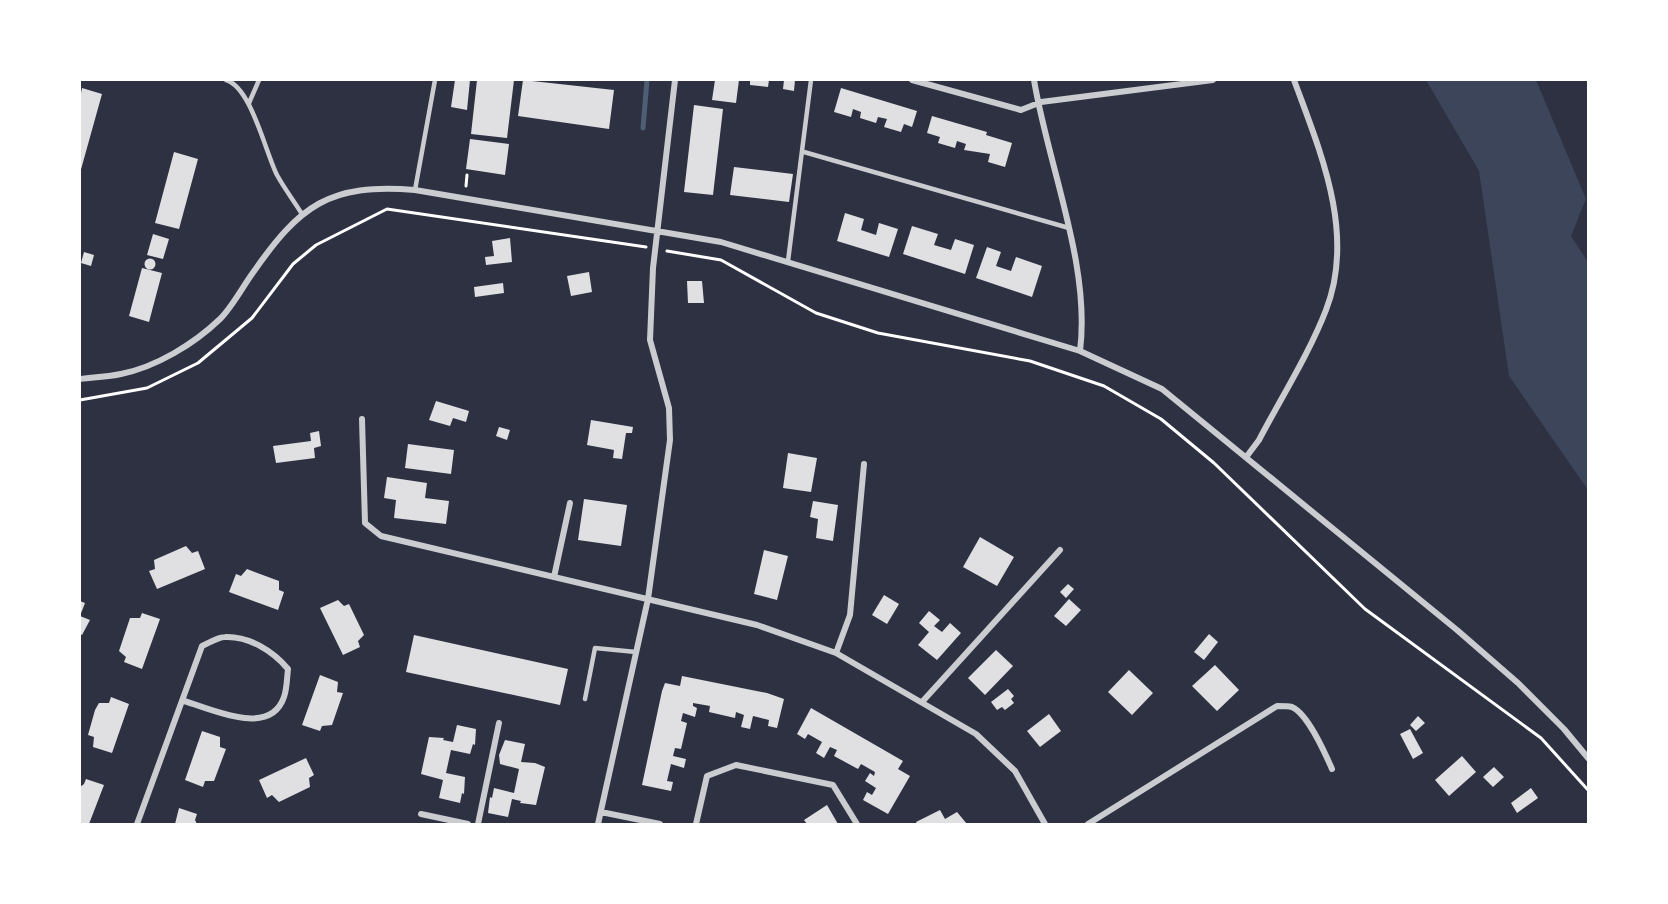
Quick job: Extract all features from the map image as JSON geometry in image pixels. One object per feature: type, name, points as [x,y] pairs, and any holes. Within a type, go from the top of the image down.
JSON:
[{"type":"street","points":[[598,825],[648,599],[670,440],[669,408],[650,340],[656,249],[675,80]]},
{"type":"street","points":[[912,80],[1021,110],[1037,103],[1213,80]]},
{"type":"street","points":[[1034,80],[1037,103],[1069,228],[1083,323],[1080,351]]},
{"type":"street","points":[[1247,456],[1259,440],[1327,309],[1336,268],[1337,216],[1322,157],[1294,80]]},
{"type":"street","points":[[80,379],[122,374],[171,355],[220,318],[280,234],[302,214],[340,194],[379,187],[415,190],[721,242],[1080,351],[1162,389],[1247,456],[1518,683],[1564,729],[1588,758]]},
{"type":"street","points":[[362,419],[365,523],[381,536],[757,625],[836,653],[976,734],[1015,771],[1045,825]]},
{"type":"street","points":[[836,653],[850,615],[864,464]]},
{"type":"street","points":[[554,577],[570,503]]},
{"type":"street","points":[[922,702],[1060,550]]},
{"type":"street","points":[[137,825],[184,701],[202,646],[223,637],[245,640],[274,653],[288,669],[284,698],[272,715],[250,720],[184,701]]},
{"type":"street","points":[[1088,825],[1277,706],[1292,707],[1302,716],[1324,748],[1332,769]]},
{"type":"street","points":[[478,825],[499,723]]},
{"type":"street","points":[[696,825],[707,776],[736,765],[833,785],[857,825]]},
{"type":"street","points":[[601,812],[660,825]]},
{"type":"street","points":[[422,814],[468,825]]},
{"type":"lane","points":[[226,80],[233,82],[249,103],[277,176],[302,214]]},
{"type":"lane","points":[[249,103],[259,80]]},
{"type":"lane","points":[[415,190],[435,80]]},
{"type":"lane","points":[[788,261],[804,153],[811,80]]},
{"type":"lane","points":[[804,153],[1069,228]]},
{"type":"lane","points":[[585,699],[595,648],[636,652]]},
{"type":"path","points":[[465,191],[467,175]]},
{"type":"path","points":[[80,400],[147,388],[198,363],[252,318],[293,264],[316,245],[387,209],[721,260],[816,313],[878,333],[1041,365],[1104,386],[1161,419],[1214,464],[1365,609],[1541,738],[1588,790]]},
{"type":"shaded area","points":[[1426,80],[1536,80],[1586,199],[1571,236],[1588,262],[1588,490],[1509,376],[1479,171]]},
{"type":"building","points":[[455,80],[470,80],[467,110],[451,107]]},
{"type":"building","points":[[477,80],[514,80],[507,138],[471,134]]},
{"type":"building","points":[[523,80],[614,90],[609,129],[518,116]]},
{"type":"building","points":[[715,80],[739,80],[736,103],[712,100]]},
{"type":"building","points":[[750,80],[769,80],[768,87],[750,85]]},
{"type":"building","points":[[784,80],[795,80],[794,91],[783,89]]},
{"type":"building","points":[[82,88],[102,94],[80,173],[80,98]]},
{"type":"building","points":[[841,88],[917,111],[912,127],[904,124],[901,132],[884,127],[887,119],[878,117],[876,123],[860,118],[861,112],[853,109],[851,117],[834,112]]},
{"type":"building","points":[[694,105],[723,109],[713,195],[684,192]]},
{"type":"building","points":[[932,116],[987,132],[986,135],[1012,143],[1005,167],[988,162],[990,154],[964,150],[966,144],[957,141],[955,148],[938,143],[940,137],[927,133]]},
{"type":"building","points":[[470,139],[509,144],[505,175],[466,169]]},
{"type":"building","points":[[174,152],[198,159],[179,229],[155,223]]},
{"type":"building","points":[[734,167],[793,174],[789,202],[730,195]]},
{"type":"building","points":[[845,213],[864,219],[861,230],[876,235],[879,223],[898,229],[889,257],[837,241]]},
{"type":"building","points":[[912,226],[938,234],[934,245],[951,250],[955,239],[974,245],[965,274],[903,254]]},
{"type":"building","points":[[153,234],[169,239],[163,259],[147,255]]},
{"type":"building","points":[[510,238],[512,262],[486,265],[485,257],[494,256],[492,241]]},
{"type":"building","points":[[987,247],[1001,252],[996,266],[1011,271],[1016,257],[1042,266],[1032,297],[976,278]]},
{"type":"building","points":[[84,252],[94,255],[91,266],[81,263]]},
{"type":"building","points":[[150,259],[154,260],[154,268],[150,269],[146,268],[145,264],[146,260]]},
{"type":"building","points":[[142,268],[162,273],[149,322],[129,316]]},
{"type":"building","points":[[589,272],[592,292],[571,296],[567,276]]},
{"type":"building","points":[[687,281],[702,281],[704,303],[688,303]]},
{"type":"building","points":[[503,283],[504,293],[475,297],[474,287]]},
{"type":"building","points":[[436,401],[469,411],[466,422],[453,418],[450,426],[429,420]]},
{"type":"building","points":[[591,420],[633,427],[632,433],[626,433],[622,459],[613,458],[614,450],[587,445]]},
{"type":"building","points":[[499,427],[510,430],[507,440],[496,436]]},
{"type":"building","points":[[319,431],[321,446],[314,448],[315,458],[276,463],[273,446],[311,441],[310,433]]},
{"type":"building","points":[[408,444],[454,450],[451,474],[405,468]]},
{"type":"building","points":[[788,453],[817,458],[811,492],[783,488]]},
{"type":"building","points":[[387,477],[427,483],[425,498],[449,501],[446,524],[394,518],[396,500],[384,498]]},
{"type":"building","points":[[584,499],[627,505],[621,546],[578,540]]},
{"type":"building","points":[[813,501],[838,505],[833,541],[816,538],[818,519],[810,517]]},
{"type":"building","points":[[980,537],[1014,557],[997,586],[963,567]]},
{"type":"building","points":[[186,546],[192,553],[198,551],[205,569],[157,589],[149,571],[155,569],[154,560]]},
{"type":"building","points":[[764,550],[788,556],[777,600],[754,594]]},
{"type":"building","points":[[247,569],[279,581],[279,590],[284,592],[278,610],[229,592],[236,574],[241,576]]},
{"type":"building","points":[[1068,584],[1074,589],[1066,598],[1060,592]]},
{"type":"building","points":[[884,595],[899,604],[887,624],[872,615]]},
{"type":"building","points":[[1069,599],[1081,610],[1066,626],[1054,616]]},
{"type":"building","points":[[338,600],[344,606],[349,604],[364,635],[358,641],[360,647],[343,655],[320,608]]},
{"type":"building","points":[[80,601],[85,603],[80,616]]},
{"type":"building","points":[[929,611],[940,620],[934,626],[942,632],[950,623],[961,633],[937,660],[918,645],[929,632],[919,623]]},
{"type":"building","points":[[142,613],[160,619],[142,669],[124,662],[126,657],[119,651],[130,618],[140,618]]},
{"type":"building","points":[[80,616],[90,620],[82,635],[80,634]]},
{"type":"building","points":[[1209,634],[1218,642],[1204,660],[1194,652]]},
{"type":"building","points":[[414,635],[568,669],[560,705],[406,672]]},
{"type":"building","points":[[996,650],[1013,666],[985,695],[968,678]]},
{"type":"building","points":[[1215,665],[1239,690],[1217,711],[1192,686]]},
{"type":"building","points":[[1129,670],[1153,693],[1132,715],[1108,692]]},
{"type":"building","points":[[320,675],[338,682],[337,692],[343,693],[332,725],[322,726],[320,731],[302,725]]},
{"type":"building","points":[[682,676],[767,693],[784,699],[777,728],[768,726],[769,720],[753,716],[750,729],[741,727],[744,715],[736,712],[735,718],[709,712],[710,706],[693,703],[693,706],[697,708],[695,717],[683,713],[681,721],[687,723],[681,749],[675,748],[673,756],[686,759],[684,768],[671,764],[667,781],[673,782],[671,791],[642,785],[662,691],[665,683],[680,686]]},
{"type":"building","points":[[1008,689],[1014,696],[1011,699],[1014,703],[1005,710],[1002,707],[997,710],[991,702]]},
{"type":"building","points":[[111,697],[129,704],[112,753],[93,747],[94,737],[88,735],[99,703],[109,703]]},
{"type":"building","points":[[811,708],[903,761],[898,769],[910,776],[888,814],[863,800],[867,792],[872,795],[876,788],[865,781],[870,773],[874,776],[875,772],[861,764],[858,769],[834,756],[837,750],[830,747],[824,758],[816,753],[822,742],[808,734],[805,739],[797,734]]},
{"type":"building","points":[[1049,714],[1061,731],[1040,747],[1027,731]]},
{"type":"building","points":[[1418,716],[1425,723],[1416,731],[1410,725]]},
{"type":"building","points":[[457,725],[476,729],[475,745],[473,744],[470,754],[451,750],[446,773],[465,777],[464,794],[462,793],[460,803],[439,798],[443,780],[421,774],[429,737],[444,738],[443,740],[453,742]]},
{"type":"building","points":[[1410,729],[1423,753],[1413,759],[1400,734]]},
{"type":"building","points":[[202,731],[220,737],[220,747],[226,749],[214,781],[205,781],[203,787],[185,780]]},
{"type":"building","points":[[505,740],[525,744],[521,762],[535,763],[545,767],[536,805],[520,803],[521,801],[512,799],[508,817],[488,813],[494,788],[514,793],[519,769],[500,764],[499,755]]},
{"type":"building","points":[[1462,756],[1476,772],[1449,796],[1435,780]]},
{"type":"building","points":[[306,758],[314,775],[309,778],[310,787],[279,802],[272,795],[267,798],[259,780]]},
{"type":"building","points":[[1494,767],[1504,777],[1493,787],[1483,777]]},
{"type":"building","points":[[86,779],[104,785],[89,824],[80,824],[80,787]]},
{"type":"building","points":[[1531,788],[1538,798],[1517,813],[1511,803]]},
{"type":"building","points":[[827,805],[838,824],[807,824],[804,820]]},
{"type":"building","points":[[179,808],[197,814],[195,820],[197,824],[175,824]]},
{"type":"building","points":[[940,810],[945,819],[957,812],[967,824],[917,824],[916,822]]},
{"type":"waterway","points":[[643,128],[647,80]]}]
